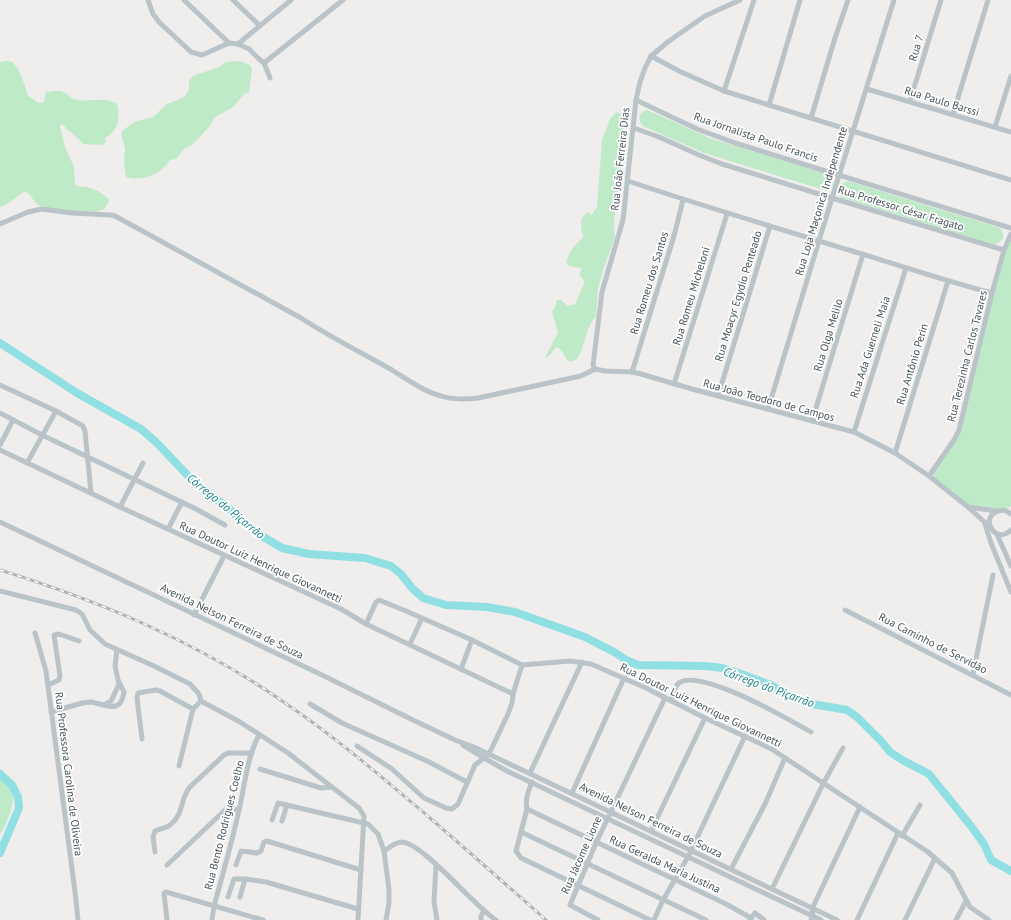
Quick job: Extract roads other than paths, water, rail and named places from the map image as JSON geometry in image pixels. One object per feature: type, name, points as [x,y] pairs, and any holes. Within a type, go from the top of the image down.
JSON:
[{"type":"street","points":[[148,0],[153,14],[159,22],[191,52],[202,55],[229,43],[238,44],[249,49],[264,63],[270,78]]},
{"type":"street","points":[[184,0],[229,43]]},
{"type":"street","points":[[233,0],[259,25]]},
{"type":"street","points":[[264,63],[343,0]]},
{"type":"street","name":"Rua João Ferreira Dias","points":[[595,369],[592,365],[599,308],[602,292],[622,229],[636,100],[640,82],[651,56],[669,41],[705,16],[740,0]]},
{"type":"street","points":[[724,91],[754,0]]},
{"type":"street","points":[[769,105],[800,0]]},
{"type":"street","points":[[811,118],[848,0]]},
{"type":"street","name":"Rua Loja Maçonica Independente","points":[[768,409],[894,0]]},
{"type":"street","name":"Rua 7","points":[[910,101],[941,0]]},
{"type":"street","points":[[953,114],[988,0]]},
{"type":"street","points":[[238,44],[287,1]]},
{"type":"street","points":[[651,56],[679,71],[724,91],[1011,180]]},
{"type":"street","points":[[995,127],[1011,76]]},
{"type":"street","name":"Rua Paulo Barssi","points":[[867,89],[1011,132]]},
{"type":"street","name":"Rua Jornalista Paulo Francis","points":[[636,100],[702,131],[764,152],[1011,228]]},
{"type":"street","name":"Rua Professor César Fragato","points":[[634,128],[658,137],[699,156],[722,164],[1004,250]]},
{"type":"street","points":[[628,181],[727,214],[992,293]]},
{"type":"street","name":"Rua Romeu dos Santos","points":[[632,372],[684,200]]},
{"type":"street","points":[[0,224],[28,212],[42,209],[115,216],[301,318],[421,388],[442,397],[464,399],[478,398],[581,376],[595,369]]},
{"type":"street","name":"Rua Romeu Micheloni","points":[[674,384],[727,214]]},
{"type":"street","name":"Rua Moacyr Egydio Penteado","points":[[718,396],[770,226]]},
{"type":"street","name":"Rua Terezinha Carlos Tavares","points":[[929,476],[954,440],[958,430],[992,293],[1004,250],[1011,234]]},
{"type":"street","name":"Rua Olga Melilo","points":[[812,421],[863,254]]},
{"type":"street","name":"Rua Ada Guerneli Maia","points":[[854,432],[906,268]]},
{"type":"street","name":"Rua Antônio Perin","points":[[895,453],[948,281]]},
{"type":"street","name":"Rua João Teodoro de Campos","points":[[595,369],[632,372],[854,432],[895,453],[929,476],[968,507],[997,534],[1011,566]]},
{"type":"street","points":[[0,385],[56,411],[83,426],[86,431],[91,493]]},
{"type":"street","points":[[27,463],[56,411]]},
{"type":"street","points":[[0,413],[226,525]]},
{"type":"street","points":[[0,445],[13,420]]},
{"type":"street","name":"Rua Doutor Luiz Henrique Giovannetti","points":[[0,450],[224,556],[341,609],[366,624],[513,694]]},
{"type":"street","points":[[120,507],[143,463]]},
{"type":"street","points":[[168,529],[182,502]]},
{"type":"street","points":[[968,507],[996,511],[1004,510],[1011,506]]},
{"type":"street","points":[[1004,510],[1011,514]]},
{"type":"street","points":[[992,529],[989,522],[990,518],[996,511]]},
{"type":"street","name":"Avenida Nelson Ferreira de Souza","points":[[0,522],[455,740],[530,773],[837,920]]},
{"type":"street","points":[[985,523],[991,543],[1011,592]]},
{"type":"street","points":[[997,534],[1005,534],[1011,530]]},
{"type":"street","points":[[991,543],[1000,539]]},
{"type":"street","points":[[194,615],[224,556]]},
{"type":"street","points":[[973,674],[993,575]]},
{"type":"street","points":[[0,591],[76,610],[82,614],[90,630],[105,644],[116,650],[136,657],[190,684],[199,694],[201,701],[240,722],[288,753],[359,808],[363,813],[364,823],[358,920]]},
{"type":"street","points":[[357,746],[392,769],[424,798],[446,808],[452,809],[458,804],[475,765],[489,754],[511,708],[513,694],[522,665],[472,640],[383,601],[379,600],[376,602],[366,624]]},
{"type":"street","name":"Rua Caminho de Servidão","points":[[845,610],[940,659],[973,674],[1011,695]]},
{"type":"street","points":[[410,644],[422,618]]},
{"type":"street","name":"Rua Professora Carolina de Oliveira","points":[[35,633],[46,671],[78,920]]},
{"type":"street","points":[[48,685],[59,680],[60,676],[54,635],[60,634],[79,641]]},
{"type":"street","points":[[461,669],[472,640]]},
{"type":"street","points":[[51,712],[90,702],[116,707],[121,702],[124,692],[115,666],[116,650]]},
{"type":"street","name":"Rua Doutor Luiz Henrique Giovannetti","points":[[522,665],[556,662],[582,662],[591,664],[624,678],[759,743],[785,758],[860,807],[935,858],[952,873],[970,907],[989,920]]},
{"type":"street","points":[[530,773],[582,662]]},
{"type":"street","points":[[572,793],[624,678]]},
{"type":"street","points":[[672,701],[676,686],[680,682],[693,680],[705,683],[762,705],[811,732]]},
{"type":"street","points":[[104,705],[113,698],[119,681]]},
{"type":"street","points":[[142,739],[136,698],[138,693],[156,690],[160,691],[192,709]]},
{"type":"street","name":"Rua Jácome Lione","points":[[598,920],[570,905],[586,864],[665,698]]},
{"type":"street","points":[[179,766],[192,709],[201,701]]},
{"type":"street","points":[[310,704],[342,723],[427,761],[467,782]]},
{"type":"street","points":[[651,831],[705,718]]},
{"type":"street","name":"Rua Bento Rodrigues Coelho","points":[[212,920],[214,906],[240,810],[254,744],[259,735]]},
{"type":"street","points":[[654,920],[663,900],[688,857],[745,736]]},
{"type":"street","name":"Avenida Nelson Ferreira de Souza","points":[[455,740],[484,758],[532,782],[812,918],[821,920]]},
{"type":"street","points":[[772,889],[823,784],[843,748]]},
{"type":"street","points":[[155,852],[155,831],[169,825],[179,816],[186,792],[190,786],[224,755],[228,753],[252,753]]},
{"type":"street","points":[[731,869],[765,804],[785,758]]},
{"type":"street","points":[[260,769],[321,788],[332,787]]},
{"type":"street","points":[[532,782],[526,802],[527,809],[516,851],[520,858],[650,920]]},
{"type":"street","points":[[272,820],[278,803],[368,824],[378,834],[384,851],[390,889],[386,920]]},
{"type":"street","points":[[857,920],[900,835],[920,805]]},
{"type":"street","points":[[282,821],[288,806]]},
{"type":"street","points":[[812,918],[812,909],[860,807]]},
{"type":"street","points":[[167,865],[225,810],[229,808],[240,810]]},
{"type":"street","name":"Rua Geralda Maria Justina","points":[[527,809],[726,904],[751,919]]},
{"type":"street","points":[[521,832],[706,920]]},
{"type":"street","points":[[236,865],[241,851],[257,853],[261,851],[265,841],[267,841],[361,870]]},
{"type":"street","points":[[384,851],[398,842],[404,842],[425,854],[484,911],[496,920]]},
{"type":"street","points":[[905,920],[935,858]]},
{"type":"street","points":[[436,865],[434,902],[437,920]]},
{"type":"street","points":[[228,897],[234,879],[245,879],[266,882],[358,909]]},
{"type":"street","points":[[240,897],[245,879]]},
{"type":"street","points":[[167,920],[164,893],[263,920]]},
{"type":"street","points":[[956,920],[966,901]]},
{"type":"street","points":[[481,920],[480,916],[484,911]]},
{"type":"street","points":[[751,919],[755,913],[764,920]]},
{"type":"waterway","name":"Córrego do Piçarrão","points":[[0,343],[77,393],[141,429],[157,443],[192,480],[228,508],[255,532],[282,548],[309,554],[365,558],[391,566],[401,574],[412,588],[423,598],[446,605],[487,607],[515,612],[585,637],[638,665],[706,666],[722,668],[773,686],[784,693],[812,704],[847,710],[857,717],[890,752],[929,774],[984,844],[991,860],[1011,871]]},
{"type":"waterway","points":[[0,774],[12,785],[18,797],[19,808],[0,853]]},
{"type":"railway","points":[[0,570],[38,582],[113,610],[185,643],[255,683],[307,718],[360,760],[430,818],[546,920]]}]
